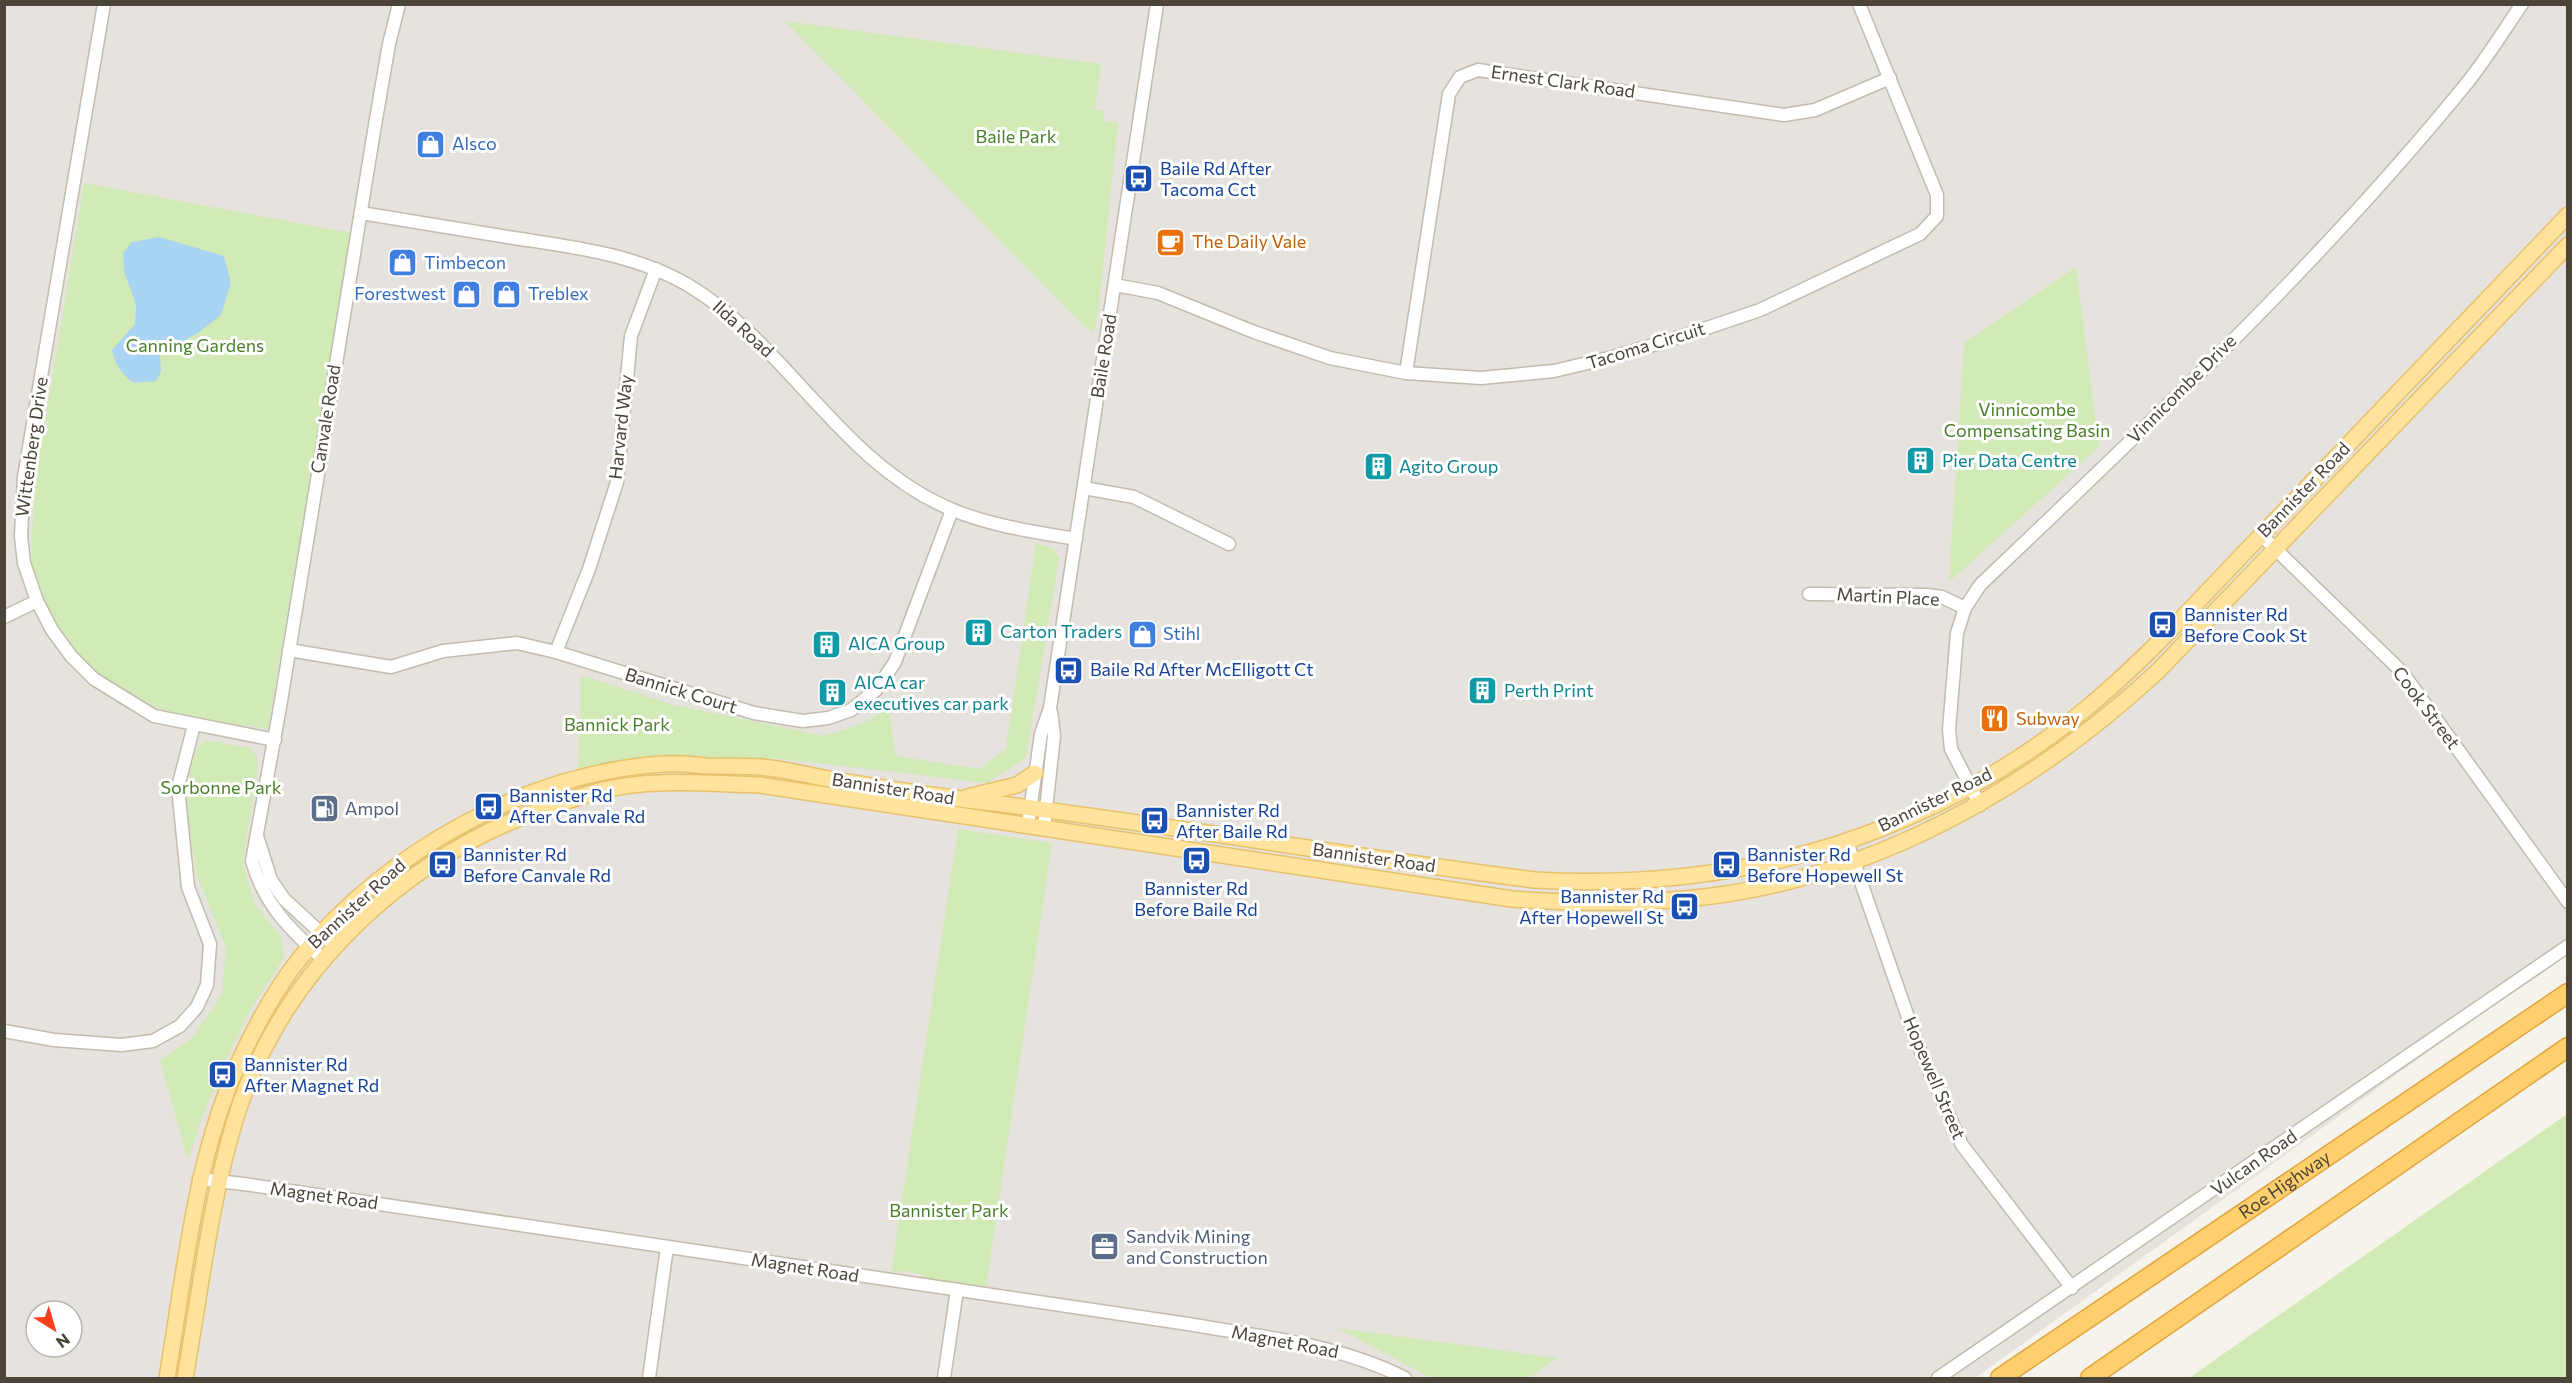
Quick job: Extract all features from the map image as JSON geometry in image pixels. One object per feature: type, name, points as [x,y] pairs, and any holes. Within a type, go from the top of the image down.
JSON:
[{"type":"highway","name":"Roe Highway","points":[[2000,1378],[2443,1080],[2568,993]]},
{"type":"highway","points":[[2090,1378],[2568,1047]]},
{"type":"main road","name":"Bannister Road","points":[[167,1378],[200,1179],[218,1112],[245,1048],[280,987],[321,934],[395,867],[448,833],[520,798],[576,780],[664,764],[762,767],[961,799],[1046,809],[1482,873],[1535,880],[1579,882],[1641,881],[1725,872],[1759,866],[1847,842],[1892,824],[1969,786],[2046,739],[2117,681],[2261,535],[2568,215]]},
{"type":"main road","name":"Bannister Road","points":[[185,1378],[220,1181],[235,1120],[259,1060],[289,1007],[323,959],[386,897],[456,849],[527,814],[618,787],[665,782],[760,785],[1512,899],[1560,902],[1644,901],[1725,893],[1806,875],[1853,861],[1902,842],[1980,805],[2061,752],[2124,702],[2157,672],[2568,245]]},
{"type":"main road","points":[[961,799],[1017,785],[1035,773]]},
{"type":"street","name":"Wittenberg Drive","points":[[104,4],[21,504],[24,563],[37,601],[52,630],[70,656],[94,679],[154,716],[275,740]]},
{"type":"street","name":"Canvale Road","points":[[323,959],[273,908],[258,885],[252,861],[275,740],[389,44],[399,4]]},
{"type":"street","name":"Baile Road","points":[[1028,825],[1041,734],[1050,708],[1157,4]]},
{"type":"street","name":"Tacoma Circuit","points":[[1115,285],[1158,293],[1254,332],[1330,358],[1406,373],[1482,378],[1554,371],[1613,357],[1760,310],[1920,234],[1937,216],[1937,195],[1859,4]]},
{"type":"street","name":"Vinnicombe Drive","points":[[1980,805],[1951,749],[1949,730],[1957,633],[1965,608],[1980,585],[2178,394],[2338,234],[2469,81],[2522,4]]},
{"type":"street","name":"Ernest Clark Road","points":[[1406,373],[1449,94],[1460,76],[1478,70],[1784,115],[1815,110],[1890,78]]},
{"type":"street","name":"Ilda Road","points":[[361,213],[591,250],[656,269],[714,302],[758,339],[865,452],[907,486],[952,510],[1008,527],[1076,539]]},
{"type":"street","name":"Harvard Way","points":[[556,652],[589,569],[617,482],[631,336],[656,269]]},
{"type":"street","points":[[1084,488],[1134,497],[1229,544]]},
{"type":"street","name":"Bannick Court","points":[[288,650],[391,667],[442,651],[500,643],[517,643],[556,652],[754,713],[804,721],[836,716],[852,710],[876,690],[894,662],[952,510]]},
{"type":"street","name":"Cook Street","points":[[2261,535],[2402,672],[2568,902]]},
{"type":"street","name":"Martin Place","points":[[1809,594],[1927,595],[1942,597],[1965,608]]},
{"type":"street","points":[[4,617],[37,601]]},
{"type":"street","name":"Baile Road","points":[[1044,827],[1054,736],[1050,708]]},
{"type":"street","points":[[4,1031],[54,1040],[121,1045],[142,1043],[153,1041],[180,1026],[197,1007],[207,985],[210,944],[188,887],[178,787],[194,725]]},
{"type":"street","name":"Canvale Road","points":[[257,835],[271,880],[284,899],[335,946]]},
{"type":"street","name":"Hopewell Street","points":[[1847,842],[1917,1043],[1962,1145],[2072,1288]]},
{"type":"street","name":"Vulcan Road","points":[[1938,1378],[2568,946]]},
{"type":"street","name":"Magnet Road","points":[[200,1179],[957,1290],[1305,1344],[1350,1354],[1405,1378]]},
{"type":"street","points":[[649,1378],[667,1247]]},
{"type":"street","points":[[944,1378],[957,1290]]},
{"type":"shaded area","points":[[5,5],[2567,5],[2567,952],[1975,1378],[5,1378]]},
{"type":"shaded area","points":[[386,241],[402,241],[392,291],[369,287],[375,252]]},
{"type":"green space","name":"Baile Park","points":[[785,21],[1101,64],[1095,109],[1104,111],[1104,121],[1118,123],[1098,314],[1094,333],[1079,321]]},
{"type":"green space","name":"Canning Gardens","points":[[84,183],[351,233],[268,729],[196,718],[157,708],[96,676],[56,628],[32,567],[36,477]]},
{"type":"green space","name":"Vinnicombe Compensating Basin","points":[[2076,267],[2099,447],[1949,582],[1964,343]]},
{"type":"green space","name":"Bannick Park","points":[[1036,543],[1052,548],[1059,558],[1026,758],[987,783],[782,759],[659,755],[578,768],[581,675],[670,704],[824,736],[862,724],[889,707],[895,756],[980,769],[1006,749]]},
{"type":"green space","name":"Sorbonne Park","points":[[205,740],[251,748],[257,757],[258,767],[243,862],[254,903],[281,937],[284,957],[250,1011],[228,1056],[203,1115],[188,1160],[160,1060],[192,1038],[222,995],[226,948],[196,873],[185,791],[196,749]]},
{"type":"green space","name":"Bannister Park","points":[[958,829],[1052,843],[986,1287],[924,1278],[921,1274],[898,1271],[891,1273]]},
{"type":"green space","points":[[2567,1114],[2567,1378],[2189,1378]]},
{"type":"green space","points":[[1338,1328],[1557,1358],[1529,1378],[1431,1378]]},
{"type":"water","points":[[159,237],[224,256],[231,283],[221,315],[198,333],[160,354],[161,372],[156,381],[134,383],[120,369],[112,350],[135,324],[136,305],[124,271],[123,253],[132,242]]},
{"type":"place","name":"Alsco","points":[[431,144]]},
{"type":"place","name":"Baile Rd After Tacoma Cct","points":[[1139,179]]},
{"type":"place","name":"The Daily Vale","points":[[1171,242]]},
{"type":"place","name":"Timbecon","points":[[403,263]]},
{"type":"place","name":"Forestwest","points":[[467,294]]},
{"type":"place","name":"Treblex","points":[[507,294]]},
{"type":"place","name":"Pier Data Centre","points":[[1921,461]]},
{"type":"place","name":"Agito Group","points":[[1378,467]]},
{"type":"place","name":"Bannister Rd Before Cook St","points":[[2163,625]]},
{"type":"place","name":"Carton Traders","points":[[979,632]]},
{"type":"place","name":"Stihl","points":[[1142,634]]},
{"type":"place","name":"AICA Group","points":[[827,644]]},
{"type":"place","name":"Baile Rd After McElligott Ct","points":[[1069,670]]},
{"type":"place","name":"Perth Print","points":[[1483,691]]},
{"type":"place","name":"AICA car executives car park","points":[[833,693]]},
{"type":"place","name":"Subway","points":[[1995,719]]},
{"type":"place","name":"Bannister Rd After Canvale Rd","points":[[488,806]]},
{"type":"place","name":"Ampol","points":[[324,809]]},
{"type":"place","name":"Bannister Rd After Baile Rd","points":[[1155,821]]},
{"type":"place","name":"Bannister Rd Before Baile Rd","points":[[1196,860]]},
{"type":"place","name":"Bannister Rd Before Canvale Rd","points":[[442,865]]},
{"type":"place","name":"Bannister Rd Before Hopewell St","points":[[1726,865]]},
{"type":"place","name":"Bannister Rd After Hopewell St","points":[[1685,907]]},
{"type":"place","name":"Bannister Rd After Magnet Rd","points":[[223,1075]]},
{"type":"place","name":"Sandvik Mining and Construction","points":[[1105,1247]]}]
